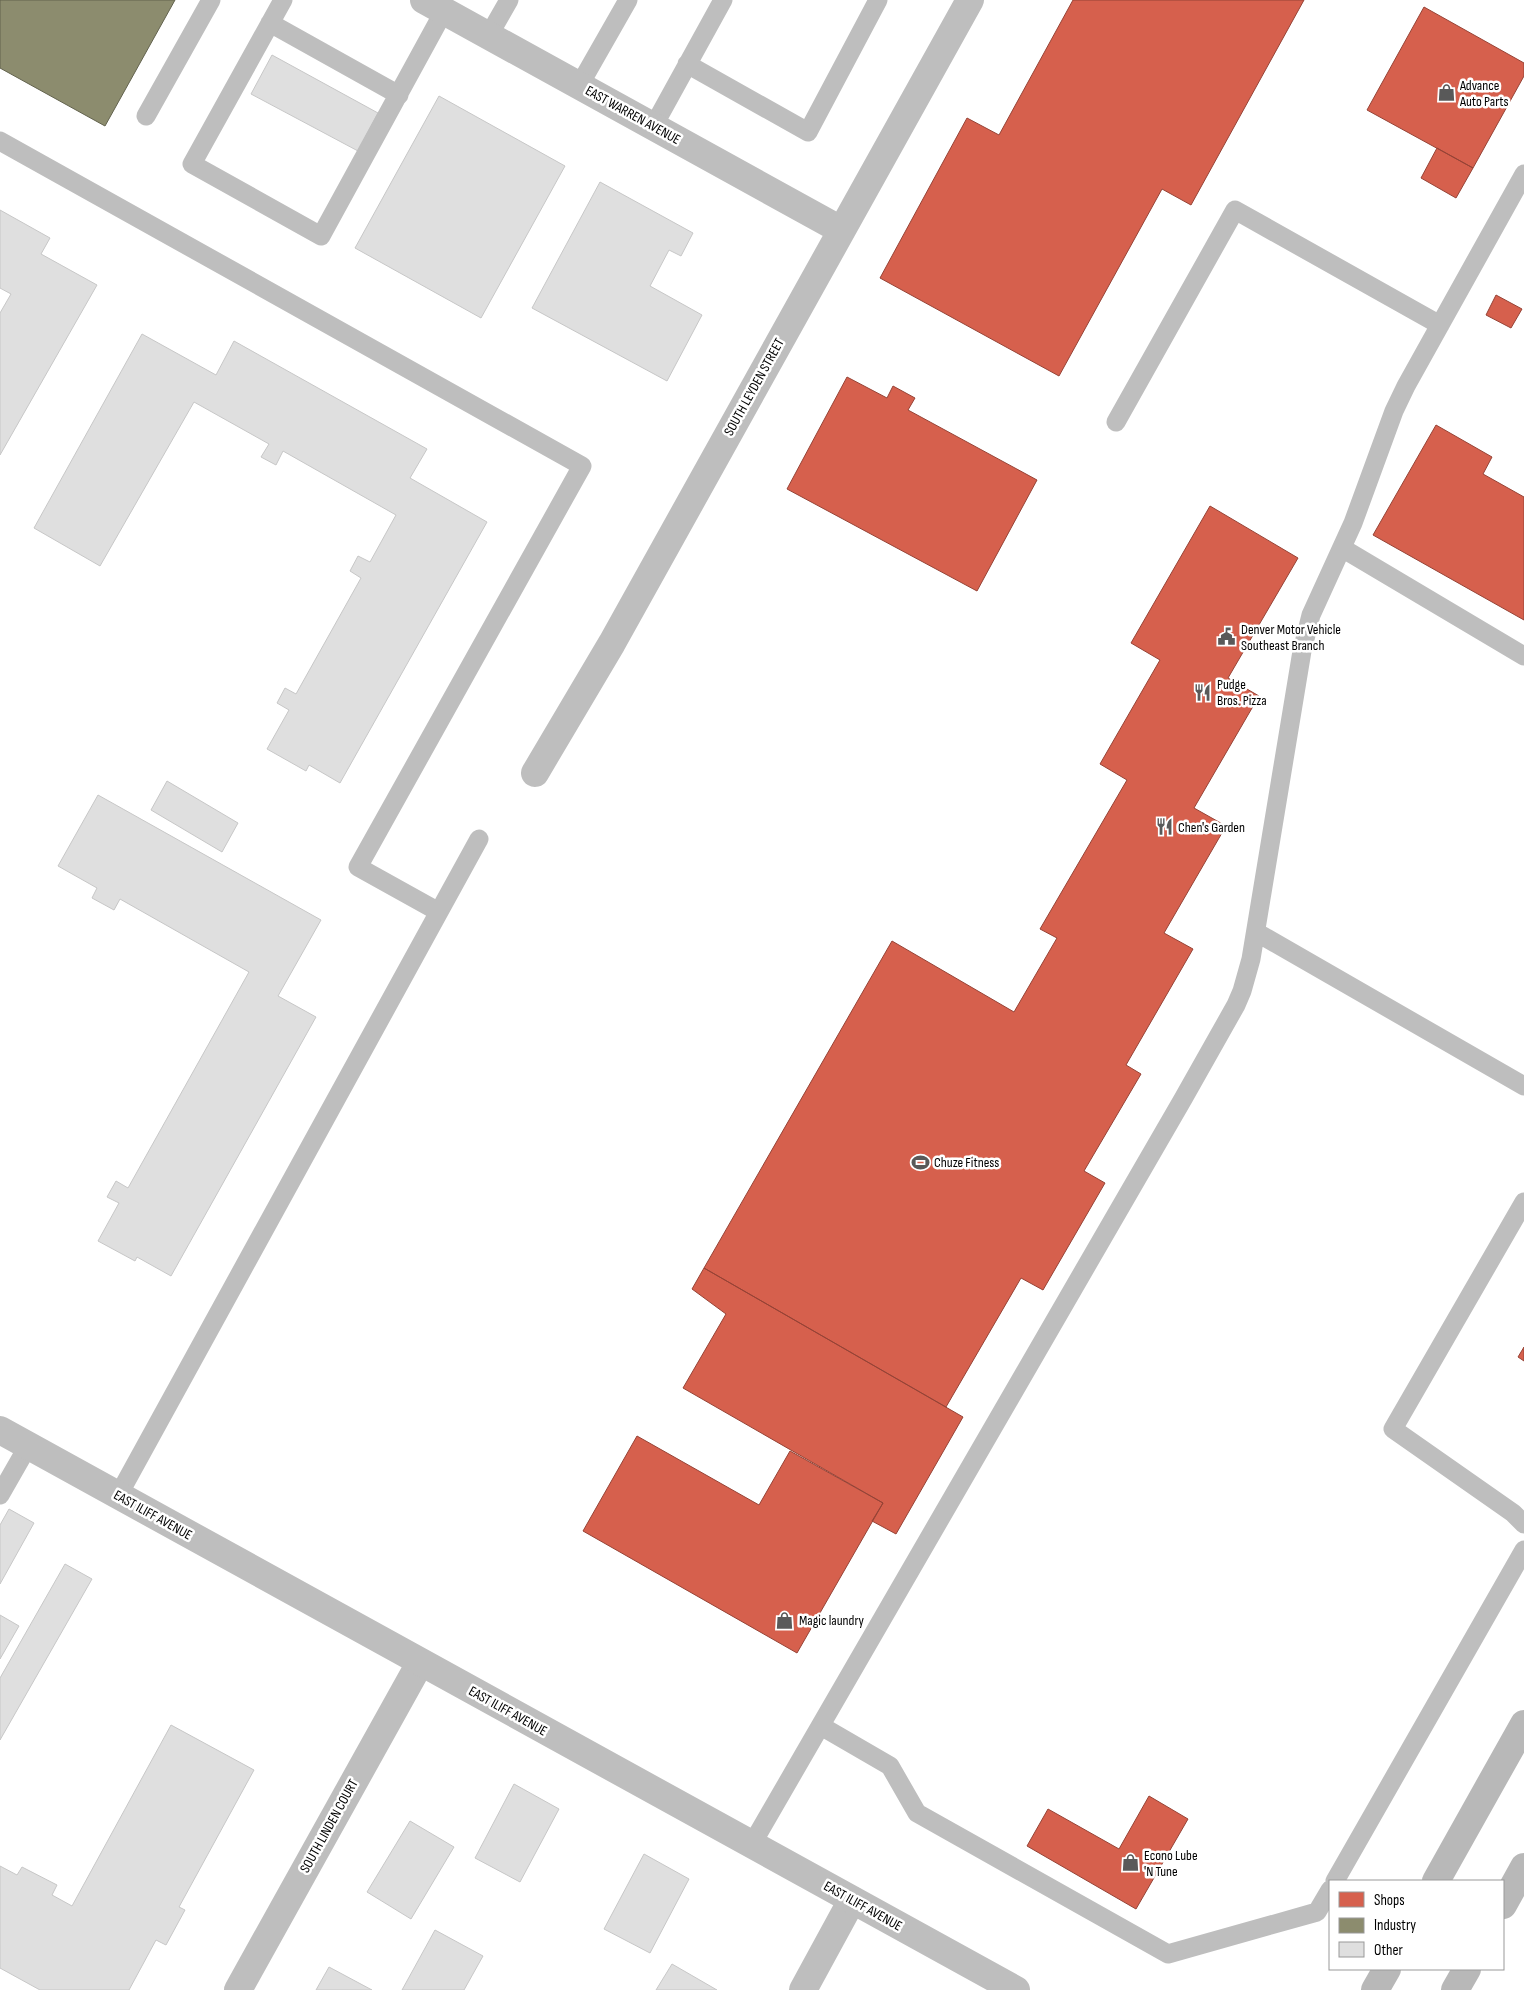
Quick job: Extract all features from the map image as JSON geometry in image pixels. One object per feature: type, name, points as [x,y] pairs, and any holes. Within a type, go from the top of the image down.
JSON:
[{"type":"main road","points":[[1437,1880],[1524,1724]]},
{"type":"main road","points":[[1504,1903],[1524,1868]]},
{"type":"main road","points":[[1375,1990],[1386,1970]]},
{"type":"main road","points":[[1455,1990],[1466,1970]]},
{"type":"street","name":"SOUTH LEYDEN STREET","points":[[535,773],[612,643],[970,0]]},
{"type":"street","name":"EAST WARREN AVENUE","points":[[434,6],[841,230]]},
{"type":"street","name":"EAST ILIFF AVENUE","points":[[0,1430],[1016,1990]]},
{"type":"street","name":"SOUTH LINDEN COURT","points":[[238,1990],[420,1663]]},
{"type":"street","points":[[810,1988],[852,1900]]},
{"type":"lane","points":[[146,116],[211,0]]},
{"type":"lane","points":[[283,0],[192,164],[321,236],[398,95],[434,6]]},
{"type":"lane","points":[[488,36],[509,0]]},
{"type":"lane","points":[[580,86],[628,0]]},
{"type":"lane","points":[[653,126],[723,0]]},
{"type":"lane","points":[[687,64],[808,132],[878,0]]},
{"type":"lane","points":[[270,23],[398,95]]},
{"type":"lane","points":[[0,140],[582,466],[358,867],[439,912]]},
{"type":"lane","points":[[752,1844],[1227,1023],[1242,991],[1256,932],[1306,631],[1316,600],[1356,517],[1394,412],[1406,386],[1524,174]]},
{"type":"lane","points":[[1116,422],[1235,210],[1440,325]]},
{"type":"lane","points":[[1342,548],[1524,656]]},
{"type":"lane","points":[[118,1496],[479,839]]},
{"type":"lane","points":[[1256,932],[1524,1086]]},
{"type":"lane","points":[[1524,1202],[1393,1429],[1513,1513],[1524,1524]]},
{"type":"lane","points":[[0,1495],[28,1446]]},
{"type":"lane","points":[[1336,1880],[1524,1550]]},
{"type":"lane","points":[[821,1726],[890,1766],[917,1813],[1168,1954],[1317,1912],[1329,1892]]},
{"type":"building: Shops","points":[[1073,0],[1304,0],[1191,205],[1162,189],[1059,376],[880,278],[967,118],[999,135]]},
{"type":"building: Shops","name":"Advance Auto Parts","points":[[1424,7],[1524,63],[1524,76],[1473,168],[1367,110]]},
{"type":"building: Shops","points":[[1437,148],[1473,168],[1456,198],[1421,178]]},
{"type":"building: Shops","points":[[1496,295],[1522,309],[1511,328],[1486,315]]},
{"type":"building: Shops","points":[[847,377],[887,398],[893,386],[915,398],[908,410],[1037,480],[977,591],[787,489]]},
{"type":"building: Shops","points":[[1436,425],[1492,457],[1483,474],[1524,497],[1524,620],[1373,535]]},
{"type":"building: Shops","points":[[1210,506],[1298,558],[1228,678],[1259,696],[1194,808],[1226,826],[1164,933],[1193,949],[1126,1065],[1141,1074],[1084,1171],[1105,1183],[1043,1290],[1021,1278],[946,1407],[704,1268],[892,941],[1014,1012],[1057,938],[1040,929],[1127,780],[1100,764],[1160,660],[1131,643]]},
{"type":"building: Shops","points":[[704,1268],[963,1417],[896,1534],[872,1521],[883,1503],[683,1388],[726,1314],[692,1289]]},
{"type":"building: Shops","points":[[1524,1347],[1524,1361],[1518,1357]]},
{"type":"building: Shops","points":[[637,1436],[759,1505],[790,1451],[883,1503],[797,1653],[583,1531]]},
{"type":"building: Shops","points":[[1149,1796],[1188,1819],[1136,1909],[1027,1846],[1048,1809],[1119,1849]]},
{"type":"building: Industry","points":[[0,0],[175,0],[105,126],[0,68]]},
{"type":"building: Other","points":[[272,55],[378,113],[358,151],[251,94]]},
{"type":"building: Other","points":[[439,96],[565,166],[481,318],[355,248]]},
{"type":"building: Other","points":[[600,182],[693,233],[681,256],[669,250],[650,286],[702,315],[667,381],[532,308]]},
{"type":"building: Other","points":[[0,210],[50,238],[41,254],[97,285],[0,455],[0,313],[11,294],[0,288]]},
{"type":"building: Other","points":[[142,334],[216,375],[234,341],[427,449],[410,478],[487,522],[340,783],[309,765],[306,771],[267,749],[289,710],[277,703],[285,688],[296,694],[361,578],[350,571],[358,556],[370,562],[396,515],[283,451],[276,465],[261,457],[269,444],[194,402],[100,566],[34,528]]},
{"type":"building: Other","points":[[167,781],[238,823],[222,852],[151,810]]},
{"type":"building: Other","points":[[98,795],[321,920],[278,996],[316,1017],[171,1276],[137,1257],[135,1261],[98,1241],[119,1203],[107,1197],[116,1181],[128,1188],[249,972],[120,899],[114,910],[92,898],[97,888],[58,866]]},
{"type":"building: Other","points":[[9,1509],[34,1523],[0,1584],[0,1525]]},
{"type":"building: Other","points":[[65,1564],[92,1579],[0,1740],[0,1678]]},
{"type":"building: Other","points":[[0,1615],[19,1626],[0,1659]]},
{"type":"building: Other","points":[[171,1725],[254,1770],[179,1907],[185,1910],[166,1945],[156,1940],[129,1990],[40,1990],[0,1968],[0,1866],[17,1875],[22,1867],[57,1885],[52,1895],[72,1906]]},
{"type":"building: Other","points":[[514,1784],[559,1809],[520,1882],[475,1858]]},
{"type":"building: Other","points":[[410,1821],[454,1847],[411,1919],[367,1892]]},
{"type":"building: Other","points":[[644,1854],[689,1879],[650,1953],[604,1929]]},
{"type":"building: Other","points":[[435,1930],[483,1956],[464,1990],[402,1990]]},
{"type":"building: Other","points":[[672,1964],[717,1990],[656,1990]]},
{"type":"building: Other","points":[[329,1967],[372,1990],[316,1990]]},
{"type":"place","name":"Advance Auto Parts","points":[[1446,93]]},
{"type":"place","name":"Denver Motor Vehicle Southeast Branch","points":[[1227,637]]},
{"type":"place","name":"Pudge Bros. Pizza","points":[[1203,692]]},
{"type":"place","name":"Chen's Garden","points":[[1164,827]]},
{"type":"place","name":"Chuze Fitness","points":[[920,1162]]},
{"type":"place","name":"Magic laundry","points":[[785,1620]]},
{"type":"place","name":"Econo Lube 'N Tune","points":[[1130,1863]]}]
